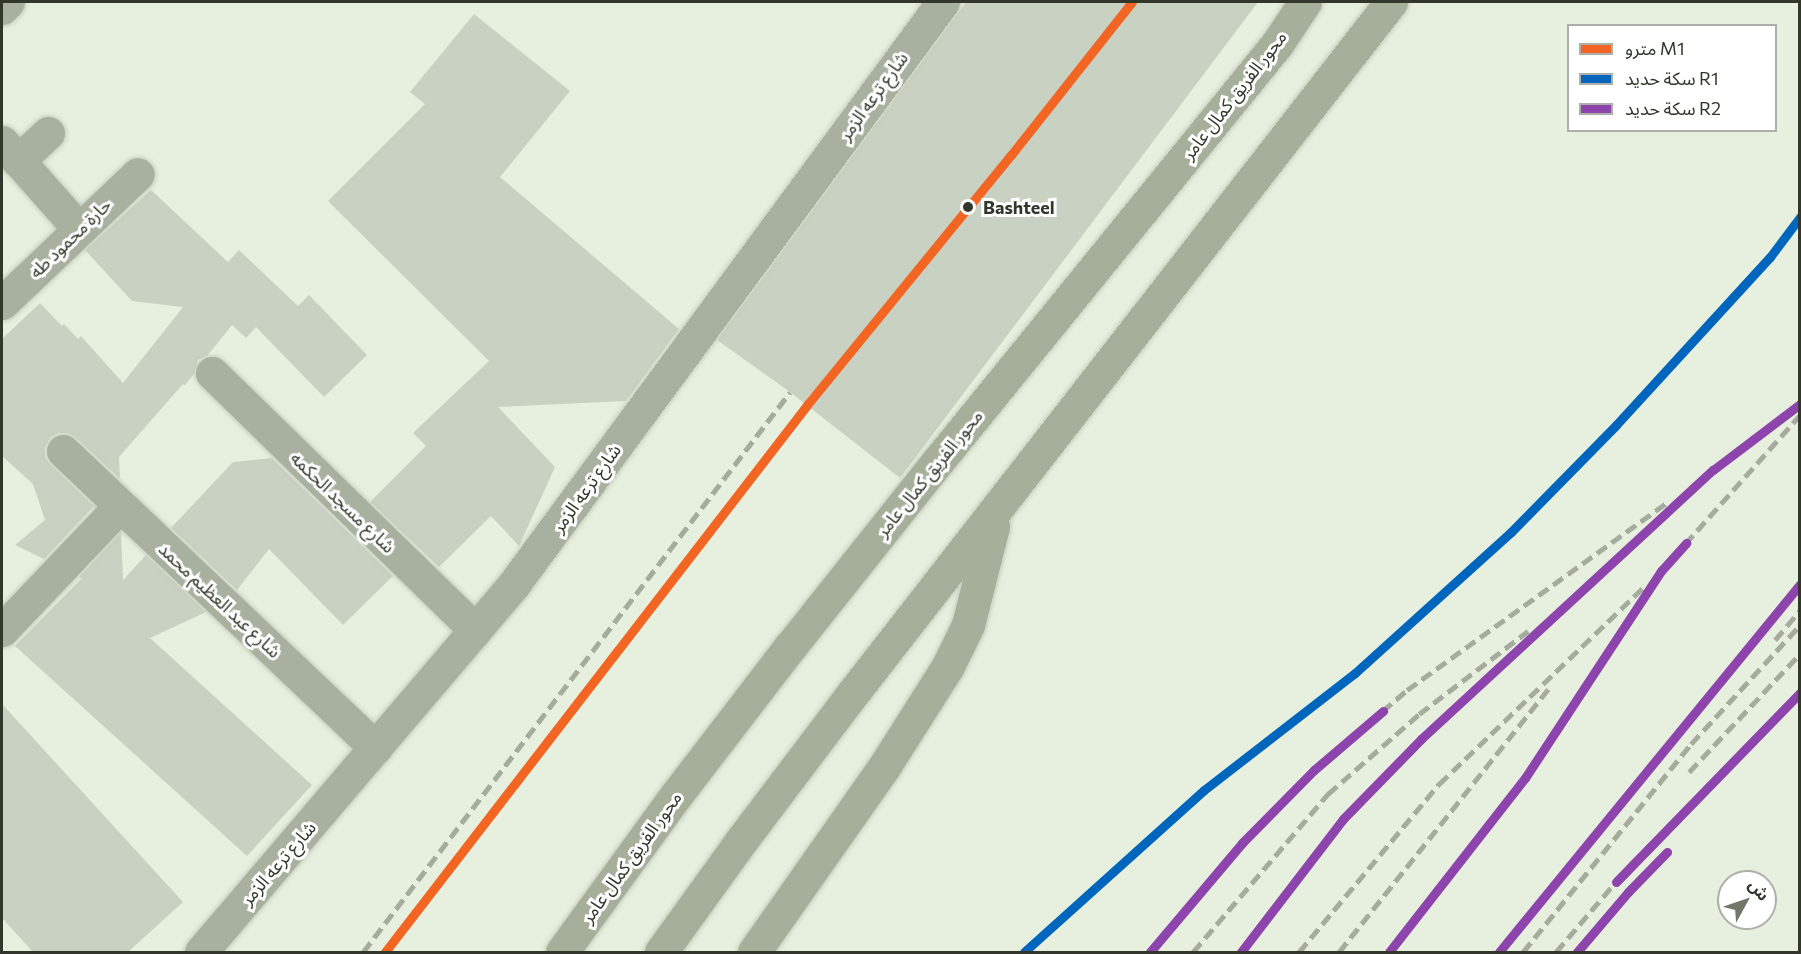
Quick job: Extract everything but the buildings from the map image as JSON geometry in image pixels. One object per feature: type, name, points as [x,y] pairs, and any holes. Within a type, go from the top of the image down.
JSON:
[{"type":"highway","name":"محور الفريق كمال عامر","points":[[562,952],[677,794],[798,638],[946,451],[1277,44],[1305,2]]},
{"type":"highway","points":[[661,952],[741,841],[1391,2]]},
{"type":"highway","points":[[754,952],[884,767],[948,666],[968,625],[997,509]]},
{"type":"street","points":[[2,8],[8,2]]},
{"type":"street","name":"شارع ترعه الزمر","points":[[201,952],[475,630],[564,518],[943,2]]},
{"type":"street","points":[[48,133],[10,151],[79,229]]},
{"type":"street","name":"حارة محمود طه","points":[[7,287],[79,229],[138,174]]},
{"type":"street","name":"شارع مسجد الحكمه","points":[[212,373],[475,630]]},
{"type":"street","name":"شارع عبد العظيم محمد","points":[[63,451],[376,748]]},
{"type":"street","points":[[2,630],[120,506]]},
{"type":"railway","points":[[1024,952],[1204,790],[1355,673],[1511,532],[1616,425],[1770,257],[1800,217]]},
{"type":"railway","points":[[363,952],[790,392]]},
{"type":"railway","points":[[1241,952],[1343,819],[1421,739],[1713,470],[1800,404]]},
{"type":"railway","points":[[385,952],[807,405]]},
{"type":"railway","points":[[1389,952],[1525,778],[1661,571],[1800,415]]},
{"type":"railway","points":[[1150,952],[1242,843],[1314,770],[1407,690],[1669,501]]},
{"type":"railway","points":[[1499,952],[1800,584]]},
{"type":"railway","points":[[1299,952],[1439,784],[1644,587]]},
{"type":"railway","points":[[1775,640],[1800,610]]},
{"type":"railway","points":[[1523,952],[1691,744],[1800,625]]},
{"type":"railway","points":[[1193,952],[1328,794],[1419,714],[1528,631]]},
{"type":"railway","points":[[1689,772],[1800,654]]},
{"type":"railway","points":[[1339,952],[1548,689]]},
{"type":"railway","points":[[1556,952],[1631,864],[1800,693]]},
{"type":"metro line","name":"M1","points":[[385,952],[807,405],[1011,155],[1132,2]]},
{"type":"rail line","name":"R1","points":[[1024,952],[1204,790],[1355,673],[1511,532],[1616,425],[1770,257],[1800,217]]},
{"type":"rail line","name":"R2","points":[[1241,952],[1343,819],[1421,739],[1713,470],[1800,404]]},
{"type":"rail line","name":"R2","points":[[1389,952],[1525,778],[1661,571],[1686,543]]},
{"type":"rail line","name":"R2","points":[[1499,952],[1800,584]]},
{"type":"rail line","name":"R2","points":[[1616,882],[1800,693]]},
{"type":"rail line","name":"R2","points":[[1150,952],[1242,843],[1314,770],[1383,711]]},
{"type":"rail line","name":"R2","points":[[1577,952],[1628,892],[1667,852]]},
{"type":"place","name":"Bashteel","points":[[968,207]]}]
